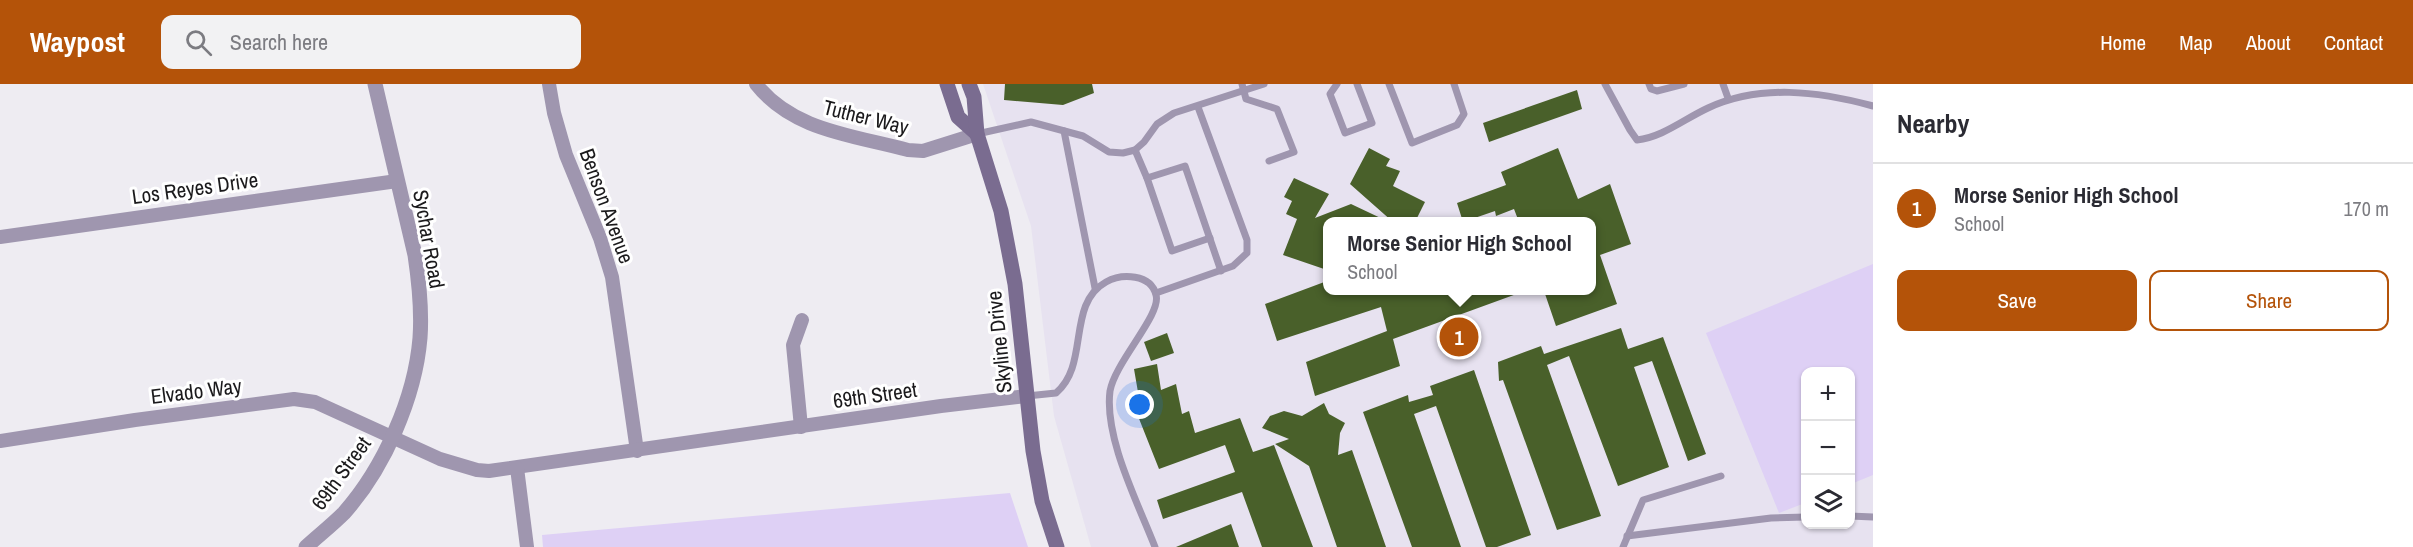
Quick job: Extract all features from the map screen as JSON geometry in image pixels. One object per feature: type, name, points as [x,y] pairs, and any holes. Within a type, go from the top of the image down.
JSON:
[{"type":"main road","name":"Skyline Drive","points":[[947,84],[958,117],[977,134]]},
{"type":"main road","name":"Skyline Drive","points":[[969,84],[974,98],[977,134],[1001,212],[1015,284],[1026,396],[1039,487],[1057,547]]},
{"type":"street","name":"Sychar Road","points":[[375,84],[416,260],[420,337],[405,405],[392,436]]},
{"type":"street","name":"Benson Avenue","points":[[549,84],[554,113],[566,155],[600,238],[612,277],[637,451]]},
{"type":"street","name":"Tuther Way","points":[[756,84],[780,109],[806,123],[908,150],[923,151],[977,134]]},
{"type":"street","name":"Los Reyes Drive","points":[[0,237],[397,181]]},
{"type":"street","points":[[801,427],[793,345],[802,320]]},
{"type":"street","name":"69th Street","points":[[306,547],[344,513],[380,462],[392,436],[440,459],[477,470],[517,468],[1026,396]]},
{"type":"street","name":"Elvado Way","points":[[0,441],[294,399],[315,402],[392,436]]},
{"type":"street","points":[[517,468],[528,547]]},
{"type":"lane","points":[[977,134],[1031,122],[1083,136],[1109,152],[1123,153],[1134,150],[1164,118],[1243,88],[1264,84]]},
{"type":"lane","points":[[1336,84],[1330,94],[1346,133],[1372,123],[1357,84]]},
{"type":"lane","points":[[1389,84],[1412,143],[1457,124],[1464,114],[1454,84]]},
{"type":"lane","points":[[1605,84],[1637,140],[1652,138],[1728,98],[1784,91],[1809,92],[1873,106]]},
{"type":"lane","points":[[1649,84],[1651,89],[1657,91],[1683,84]]},
{"type":"lane","points":[[1723,84],[1728,98]]},
{"type":"lane","points":[[1243,88],[1246,99],[1277,109],[1293,152],[1269,161]]},
{"type":"lane","points":[[1156,293],[1233,266],[1246,253],[1247,240],[1198,106]]},
{"type":"lane","points":[[1064,131],[1095,288],[1110,280],[1135,276],[1147,282],[1156,293],[1157,306],[1118,367],[1110,391],[1113,439],[1155,547]]},
{"type":"lane","points":[[1134,150],[1172,251],[1210,238]]},
{"type":"lane","points":[[1146,178],[1185,166],[1221,271]]},
{"type":"lane","name":"69th Street","points":[[1026,396],[1056,393],[1068,380],[1084,310],[1095,288]]},
{"type":"lane","points":[[1623,547],[1643,500],[1721,476]]},
{"type":"lane","points":[[1855,516],[1873,517]]},
{"type":"lane","points":[[1627,536],[1771,518],[1801,517]]},
{"type":"shaded area","points":[[983,84],[1873,84],[1873,547],[1091,547],[1054,416],[1031,226]]},
{"type":"shaded area","points":[[1873,264],[1873,475],[1855,482],[1855,367],[1801,367],[1801,505],[1779,513],[1706,333]]},
{"type":"shaded area","points":[[1010,493],[1028,547],[543,547],[542,535]]},
{"type":"building","points":[[1005,84],[1092,84],[1094,93],[1063,105],[1004,100]]},
{"type":"building","points":[[1577,90],[1582,109],[1489,142],[1483,123]]},
{"type":"building","points":[[1369,148],[1390,159],[1386,166],[1400,171],[1393,186],[1425,202],[1418,217],[1387,217],[1350,184]]},
{"type":"building","points":[[1558,148],[1578,199],[1610,184],[1631,244],[1600,255],[1617,304],[1556,326],[1545,295],[1596,295],[1596,217],[1517,217],[1514,209],[1496,216],[1495,211],[1478,217],[1461,217],[1457,203],[1506,185],[1501,172]]},
{"type":"building","points":[[1294,178],[1329,194],[1315,218],[1351,204],[1378,217],[1323,217],[1323,269],[1283,255],[1297,219],[1286,214],[1292,201],[1284,197]]},
{"type":"building","points":[[1323,282],[1323,295],[1514,295],[1393,339],[1400,366],[1315,396],[1306,362],[1387,331],[1381,307],[1277,341],[1265,304]]},
{"type":"building","points":[[1621,328],[1628,349],[1663,337],[1706,454],[1688,461],[1652,361],[1634,367],[1669,467],[1618,486],[1569,356],[1547,365],[1601,516],[1557,530],[1503,380],[1499,381],[1498,362],[1541,346],[1544,354]]},
{"type":"building","points":[[1167,333],[1174,353],[1151,361],[1144,342]]},
{"type":"building","points":[[1157,364],[1161,390],[1176,384],[1182,414],[1189,411],[1195,433],[1240,418],[1253,452],[1274,445],[1313,547],[1262,547],[1242,492],[1163,519],[1157,500],[1235,472],[1225,445],[1159,469],[1132,401],[1139,398],[1134,369]]},
{"type":"building","points":[[1474,370],[1531,535],[1497,547],[1486,547],[1436,406],[1414,414],[1461,547],[1412,547],[1363,412],[1408,395],[1409,402],[1433,395],[1430,386]]},
{"type":"building","points":[[1324,403],[1329,414],[1345,423],[1340,433],[1338,455],[1352,450],[1386,547],[1337,547],[1309,466],[1275,444],[1289,439],[1262,428],[1270,416],[1284,411],[1302,416]]},
{"type":"building","points":[[1231,524],[1239,547],[1176,547]]},
{"type":"place","name":"Morse Senior High School","points":[[1459,337]]}]
